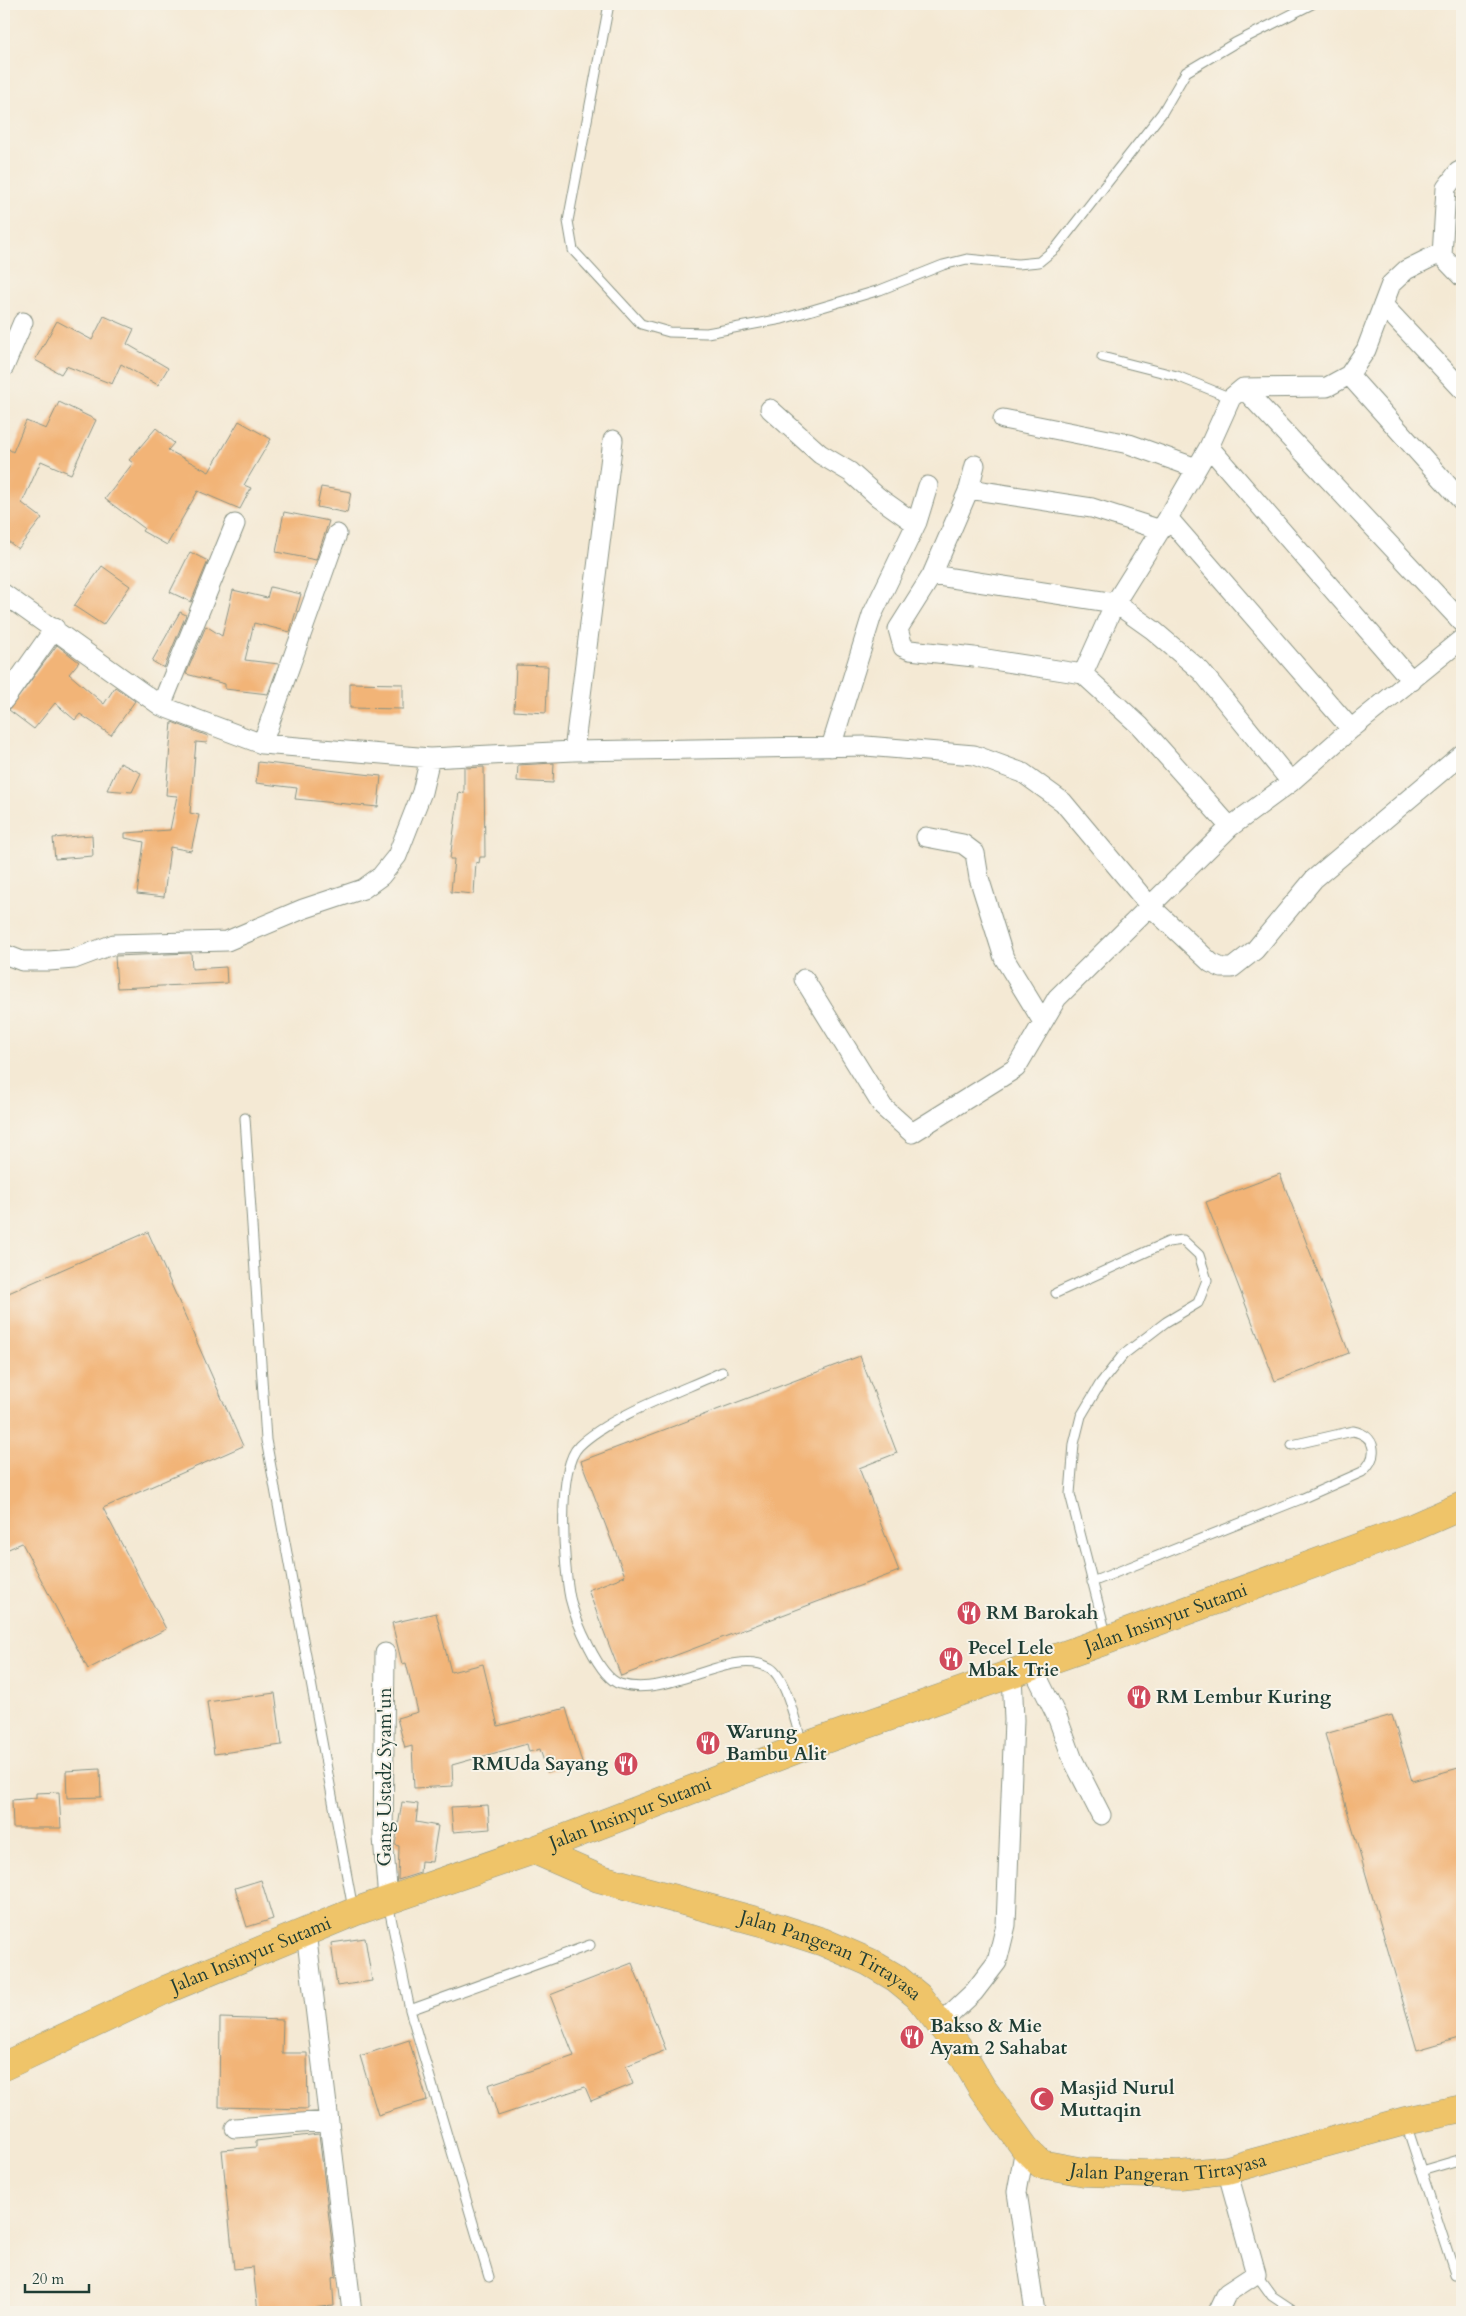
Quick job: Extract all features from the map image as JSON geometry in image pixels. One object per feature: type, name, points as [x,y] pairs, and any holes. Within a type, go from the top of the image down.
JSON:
[{"type":"main road","name":"Jalan Insinyur Sutami","points":[[4,2066],[165,1990],[354,1912],[534,1850],[803,1747],[1107,1640],[1414,1527],[1462,1506]]},
{"type":"main road","name":"Jalan Pangeran Tirtayasa","points":[[534,1850],[598,1878],[764,1923],[823,1942],[869,1962],[896,1978],[918,1996],[940,2024],[1025,2148],[1041,2164],[1084,2172],[1179,2175],[1227,2170],[1405,2121],[1462,2108]]},
{"type":"street","points":[[1442,256],[1446,188],[1458,172],[1462,170]]},
{"type":"street","points":[[1237,393],[1327,387],[1349,375],[1366,350],[1392,284],[1406,270],[1434,256],[1442,256],[1462,277]]},
{"type":"street","points":[[1383,305],[1462,389]]},
{"type":"street","points":[[4,367],[23,322]]},
{"type":"street","points":[[1349,375],[1462,501]]},
{"type":"street","points":[[1083,674],[1115,603],[1165,524],[1237,393]]},
{"type":"street","points":[[1237,393],[1462,622]]},
{"type":"street","points":[[770,409],[820,454],[850,472],[878,497],[916,524]]},
{"type":"street","points":[[1003,419],[1129,444],[1196,468]]},
{"type":"street","points":[[574,751],[613,440]]},
{"type":"street","points":[[1209,447],[1412,681]]},
{"type":"street","points":[[976,465],[969,488],[932,574],[898,629],[903,646],[910,650],[974,657],[1083,674],[1140,726],[1230,826]]},
{"type":"street","points":[[830,747],[872,615],[916,524],[928,486]]},
{"type":"street","points":[[969,488],[1092,508],[1165,524],[1350,729]]},
{"type":"street","points":[[162,706],[235,524]]},
{"type":"street","points":[[262,744],[337,534]]},
{"type":"street","points":[[932,574],[1115,603],[1153,630],[1201,671],[1291,782]]},
{"type":"street","points":[[4,594],[162,706],[262,744],[430,758],[574,751],[866,746],[974,755],[1024,773],[1062,802],[1149,905],[1211,963],[1222,968],[1232,968],[1255,950],[1314,879],[1462,754]]},
{"type":"street","points":[[4,700],[54,628]]},
{"type":"street","points":[[804,979],[883,1107],[912,1133],[1016,1068],[1057,998],[1230,826],[1291,782],[1350,729],[1462,639]]},
{"type":"street","points":[[4,954],[22,961],[49,961],[74,959],[114,944],[227,941],[251,933],[303,909],[363,889],[381,876],[397,856],[422,792],[430,758]]},
{"type":"street","points":[[926,837],[963,844],[975,853],[979,878],[1004,958],[1043,1022]]},
{"type":"street","name":"Gang Ustadz Syam'un","points":[[385,1653],[383,1837],[388,1900]]},
{"type":"street","points":[[1022,1670],[1058,1719],[1073,1760],[1101,1814]]},
{"type":"street","points":[[940,2024],[974,1992],[997,1962],[1006,1925],[1014,1720],[1022,1670]]},
{"type":"street","points":[[306,1932],[352,2312]]},
{"type":"street","points":[[235,2128],[328,2121]]},
{"type":"street","points":[[1025,2148],[1016,2192],[1035,2312]]},
{"type":"street","points":[[1218,2312],[1228,2293],[1256,2274],[1227,2170]]},
{"type":"lane","points":[[609,4],[568,221],[573,250],[641,324],[669,332],[697,333],[782,319],[880,290],[943,265],[967,259],[1018,264],[1038,262],[1056,248],[1162,113],[1186,72],[1235,43],[1312,4]]},
{"type":"lane","points":[[1102,357],[1237,393]]},
{"type":"lane","points":[[245,1118],[266,1440],[354,1912]]},
{"type":"lane","points":[[1056,1293],[1168,1242],[1183,1240],[1199,1255],[1207,1280],[1198,1303],[1166,1322],[1123,1355],[1100,1384],[1082,1416],[1074,1444],[1070,1494],[1107,1640]]},
{"type":"lane","points":[[722,1372],[612,1422],[578,1448],[568,1471],[562,1511],[564,1551],[570,1599],[588,1643],[603,1671],[619,1684],[640,1687],[672,1684],[732,1664],[756,1662],[772,1669],[784,1687],[803,1747]]},
{"type":"lane","points":[[1092,1582],[1302,1499],[1362,1472],[1370,1465],[1373,1456],[1373,1447],[1369,1438],[1362,1433],[1353,1431],[1292,1445]]},
{"type":"lane","points":[[388,1900],[410,2010],[489,2277]]},
{"type":"lane","points":[[410,2010],[590,1945]]},
{"type":"lane","points":[[1405,2121],[1455,2274]]},
{"type":"lane","points":[[1421,2171],[1462,2159]]},
{"type":"lane","points":[[1256,2274],[1272,2296],[1296,2312]]},
{"type":"building","points":[[104,316],[134,329],[127,344],[168,368],[158,385],[121,364],[112,384],[66,366],[61,374],[35,360],[57,321],[92,340]]},
{"type":"building","points":[[59,402],[96,420],[71,474],[41,461],[22,503],[42,518],[18,549],[4,538],[4,446],[13,452],[26,421],[46,429]]},
{"type":"building","points":[[239,421],[271,439],[244,485],[251,488],[240,509],[198,491],[167,545],[142,531],[144,528],[105,499],[133,463],[129,460],[156,428],[174,443],[168,450],[209,472]]},
{"type":"building","points":[[321,487],[351,492],[347,513],[317,507]]},
{"type":"building","points":[[284,512],[329,521],[316,560],[276,552]]},
{"type":"building","points":[[190,552],[208,561],[191,602],[170,592]]},
{"type":"building","points":[[102,566],[130,586],[103,625],[74,606]]},
{"type":"building","points":[[270,587],[301,594],[290,632],[254,623],[245,660],[279,664],[268,694],[225,689],[225,684],[186,674],[206,626],[222,636],[233,590],[267,598]]},
{"type":"building","points":[[180,612],[186,615],[164,668],[152,661]]},
{"type":"building","points":[[57,645],[79,662],[69,674],[104,704],[115,687],[135,701],[111,735],[80,714],[75,720],[55,703],[34,729],[9,710]]},
{"type":"building","points":[[516,665],[548,666],[546,713],[514,711]]},
{"type":"building","points":[[350,683],[403,684],[403,709],[350,708]]},
{"type":"building","points":[[172,722],[208,736],[207,743],[196,742],[190,813],[199,815],[191,851],[170,847],[164,897],[137,894],[144,842],[125,838],[125,833],[170,830],[177,796],[166,795]]},
{"type":"building","points":[[258,762],[381,776],[378,807],[295,799],[297,788],[256,783]]},
{"type":"building","points":[[120,763],[141,773],[132,792],[107,790]]},
{"type":"building","points":[[554,763],[553,783],[517,781],[518,765]]},
{"type":"building","points":[[484,767],[485,857],[480,857],[479,863],[476,862],[474,894],[451,892],[454,859],[450,859],[459,792],[464,793],[464,768]]},
{"type":"building","points":[[92,835],[93,856],[55,859],[53,838]]},
{"type":"building","points":[[191,953],[192,969],[226,967],[227,983],[117,988],[115,956]]},
{"type":"building","points":[[1280,1174],[1349,1353],[1275,1381],[1206,1202]]},
{"type":"building","points":[[148,1232],[243,1446],[103,1508],[166,1629],[88,1669],[22,1543],[4,1551],[4,1295]]},
{"type":"building","points":[[860,1356],[897,1453],[859,1468],[899,1571],[621,1676],[588,1590],[625,1576],[581,1461]]},
{"type":"building","points":[[436,1613],[451,1672],[483,1664],[498,1726],[566,1708],[582,1763],[547,1772],[540,1749],[529,1752],[527,1744],[452,1765],[453,1786],[414,1788],[412,1746],[405,1748],[397,1718],[418,1712],[406,1663],[402,1664],[392,1623]]},
{"type":"building","points":[[275,1693],[282,1745],[214,1754],[207,1702]]},
{"type":"building","points":[[1392,1715],[1412,1781],[1462,1767],[1462,2037],[1417,2050],[1325,1734]]},
{"type":"building","points":[[100,1769],[101,1797],[67,1798],[66,1771]]},
{"type":"building","points":[[59,1792],[61,1828],[13,1828],[12,1800],[36,1798],[36,1793]]},
{"type":"building","points":[[402,1802],[418,1804],[416,1822],[438,1826],[432,1862],[421,1861],[420,1873],[398,1880],[399,1846],[395,1845]]},
{"type":"building","points":[[488,1805],[490,1829],[453,1832],[451,1807]]},
{"type":"building","points":[[261,1880],[273,1919],[247,1927],[235,1888]]},
{"type":"building","points":[[365,1938],[372,1981],[337,1986],[331,1943]]},
{"type":"building","points":[[632,1963],[666,2050],[626,2066],[633,2084],[591,2101],[585,2087],[498,2116],[488,2085],[574,2056],[550,1995]]},
{"type":"building","points":[[220,2018],[283,2020],[282,2053],[307,2053],[308,2109],[219,2107]]},
{"type":"building","points":[[409,2040],[427,2100],[378,2115],[360,2056]]},
{"type":"building","points":[[319,2134],[336,2277],[332,2278],[334,2306],[258,2312],[253,2267],[234,2269],[222,2150],[256,2147],[256,2141]]},
{"type":"place","name":"RM Barokah","points":[[969,1613]]},
{"type":"place","name":"Pecel Lele Mbak Trie","points":[[951,1659]]},
{"type":"place","name":"RM Lembur Kuring","points":[[1139,1697]]},
{"type":"place","name":"Warung Bambu Alit","points":[[708,1743]]},
{"type":"place","name":"RMUda Sayang","points":[[626,1764]]},
{"type":"place","name":"Bakso & Mie Ayam 2 Sahabat","points":[[912,2037]]},
{"type":"place","name":"Masjid Nurul Muttaqin","points":[[1042,2099]]}]
